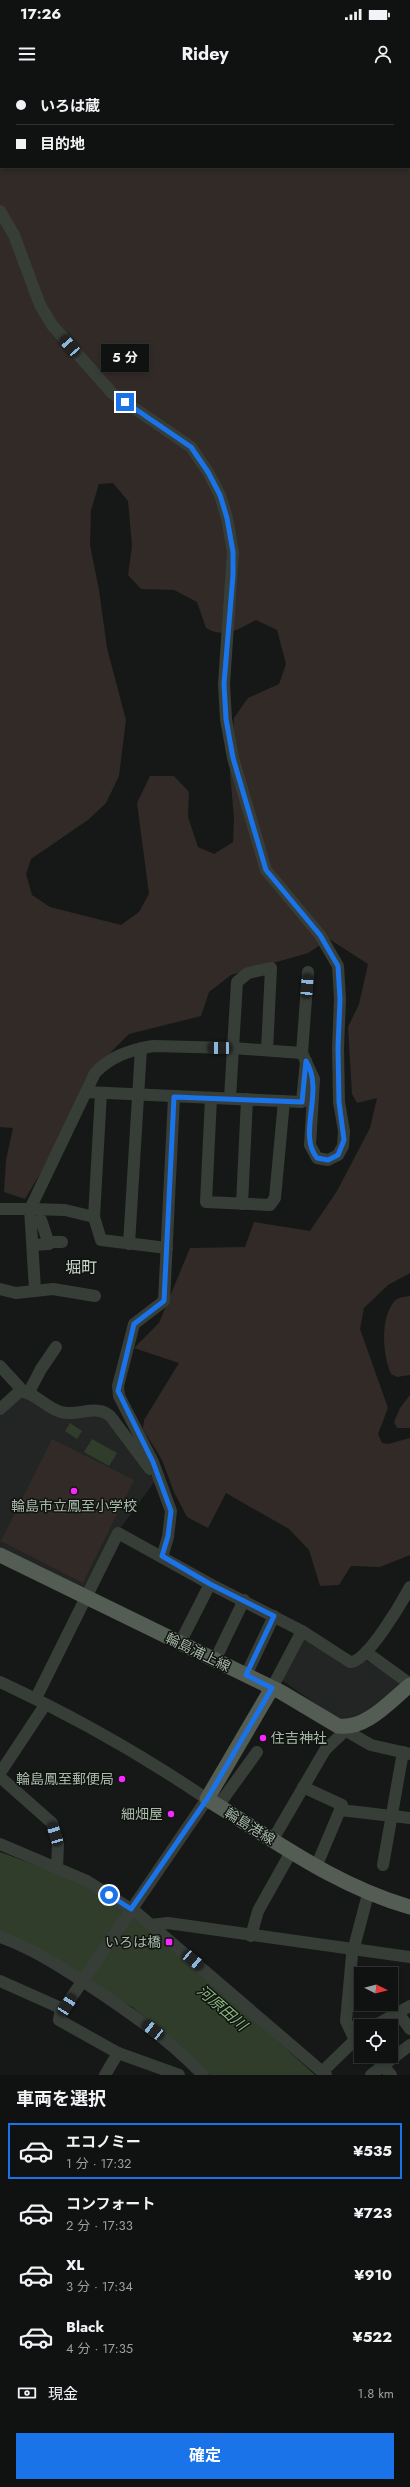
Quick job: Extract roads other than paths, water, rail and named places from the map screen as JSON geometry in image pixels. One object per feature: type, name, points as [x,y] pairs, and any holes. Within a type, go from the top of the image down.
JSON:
[{"type":"main road","name":"輪島浦上線","points":[[0,1555],[272,1688],[335,1724],[349,1726]]},
{"type":"main road","points":[[349,1726],[364,1722],[410,1685]]},
{"type":"main road","points":[[212,1803],[272,1688]]},
{"type":"main road","name":"輪島港線","points":[[212,1803],[316,1867],[368,1894],[410,1907]]},
{"type":"street","points":[[0,211],[14,236],[40,305],[52,326],[112,393],[191,447],[208,472],[220,495],[227,518],[233,552],[224,684],[226,719],[233,758],[266,870],[320,935],[338,966],[340,999],[338,1048],[339,1102],[344,1140],[338,1155],[328,1160],[317,1158],[310,1145],[314,1078],[304,1057]]},
{"type":"street","points":[[230,1098],[237,982],[248,973],[271,968],[267,1050]]},
{"type":"street","points":[[86,1092],[302,1102],[308,972]]},
{"type":"street","points":[[35,1289],[30,1209],[95,1073],[106,1061],[141,1048],[153,1046],[267,1050],[304,1057]]},
{"type":"street","points":[[129,1244],[141,1048]]},
{"type":"street","points":[[101,1093],[94,1217],[101,1240],[167,1248]]},
{"type":"street","points":[[162,1556],[168,1536],[171,1511],[153,1462],[119,1396],[118,1386],[134,1324],[164,1301],[174,1097]]},
{"type":"street","points":[[211,1098],[206,1202],[242,1204],[270,1205],[276,1198],[284,1101]]},
{"type":"street","points":[[242,1204],[247,1099]]},
{"type":"street","points":[[0,1208],[64,1210],[94,1217]]},
{"type":"street","points":[[41,1220],[49,1242]]},
{"type":"street","points":[[33,1245],[49,1242],[62,1242]]},
{"type":"street","points":[[0,1289],[16,1293],[35,1289],[58,1290],[95,1296]]},
{"type":"street","points":[[26,1392],[56,1347]]},
{"type":"street","points":[[0,1366],[26,1392],[60,1412],[99,1411],[107,1414],[154,1475],[159,1477]]},
{"type":"street","points":[[0,1409],[20,1391],[26,1392]]},
{"type":"street","points":[[0,1773],[41,1702],[86,1598],[118,1533],[162,1556],[210,1584],[244,1600],[302,1631],[350,1662],[356,1662],[366,1652],[410,1587]]},
{"type":"street","points":[[180,1643],[210,1584]]},
{"type":"street","points":[[215,1660],[244,1600]]},
{"type":"street","points":[[246,1675],[274,1616]]},
{"type":"street","points":[[272,1688],[302,1631]]},
{"type":"street","points":[[366,1652],[410,1685]]},
{"type":"street","points":[[0,1682],[41,1702],[134,1754],[212,1803]]},
{"type":"street","points":[[349,1726],[350,1733],[362,1741],[408,1752],[391,1816],[383,1865]]},
{"type":"street","points":[[272,1841],[325,1750],[349,1726]]},
{"type":"street","points":[[179,2075],[118,2053],[58,2020],[63,2009],[130,1911],[212,1803],[257,1752]]},
{"type":"street","points":[[0,1777],[52,1824],[58,1844],[58,1868]]},
{"type":"street","points":[[303,1787],[342,1805],[316,1867]]},
{"type":"street","points":[[340,1810],[410,1818]]},
{"type":"street","points":[[0,1844],[58,1868],[87,1882],[151,1925],[324,2074],[354,2042]]},
{"type":"street","points":[[251,1936],[258,1911],[291,1852]]},
{"type":"street","points":[[354,2031],[346,2021],[352,1955],[355,1950],[368,1894]]},
{"type":"street","points":[[151,1925],[168,1923],[251,1936],[410,1957]]},
{"type":"street","points":[[0,1937],[83,1980],[145,2023],[174,2046],[203,2075]]},
{"type":"street","points":[[0,1981],[63,2009]]},
{"type":"street","points":[[387,2019],[410,2006]]},
{"type":"street","points":[[398,2013],[410,2029]]},
{"type":"street","points":[[398,2051],[410,2045]]},
{"type":"street","points":[[105,2075],[118,2053]]},
{"type":"street","points":[[371,2075],[378,2063]]},
{"type":"street","points":[[381,2063],[391,2075]]},
{"type":"water","points":[[70,1423],[82,1431],[77,1439],[65,1431]]},
{"type":"water","points":[[92,1439],[117,1453],[109,1466],[84,1452]]},
{"type":"water","name":"河原田川","points":[[0,1852],[83,1883],[139,1921],[192,1963],[315,2075],[210,2075],[182,2047],[132,2007],[0,1935]]},
{"type":"place","name":"輪島市立鳳至小学校","points":[[74,1491]]},
{"type":"place","name":"住吉神社","points":[[263,1738]]},
{"type":"place","name":"輪島鳳至郵便局","points":[[122,1779]]},
{"type":"place","name":"細畑屋","points":[[171,1814]]},
{"type":"place","name":"いろは橋","points":[[169,1942]]},
{"type":"district","name":"堀町","points":[[81,1267]]}]
